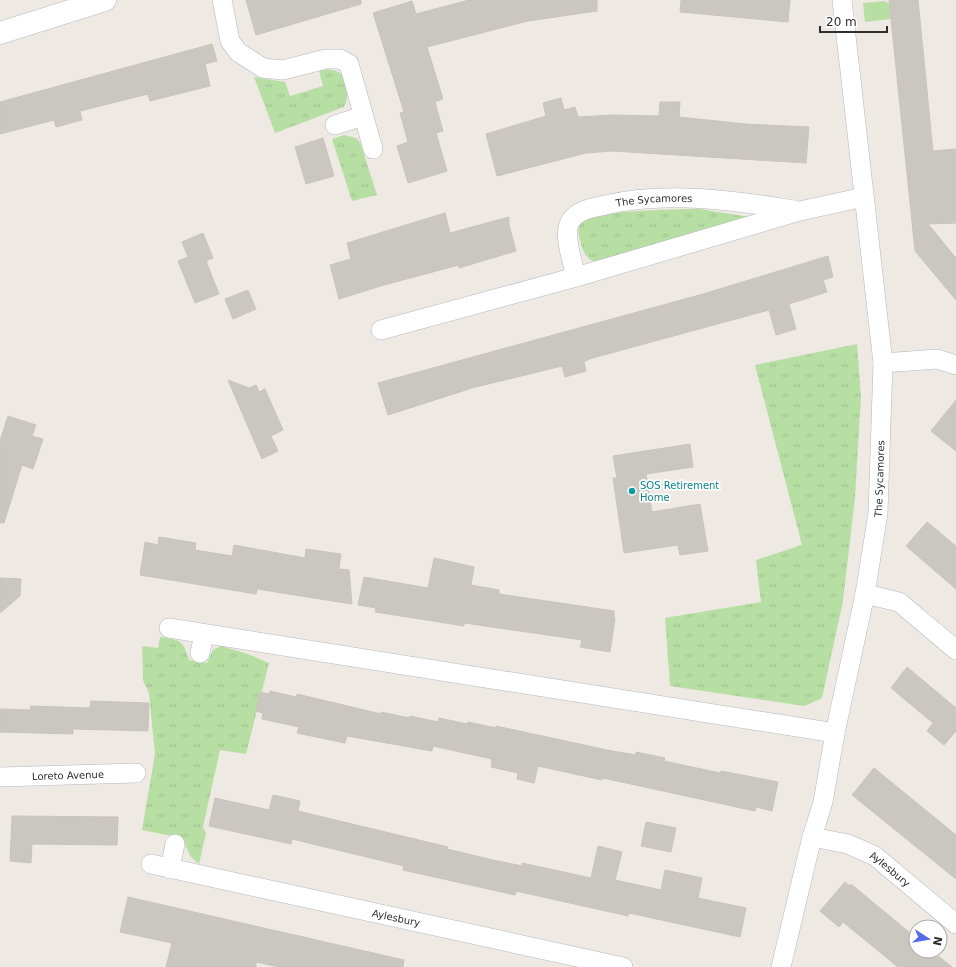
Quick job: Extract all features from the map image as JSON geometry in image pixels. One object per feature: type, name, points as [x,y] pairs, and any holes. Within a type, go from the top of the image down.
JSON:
[{"type":"main road","points":[[0,33],[105,0]]},
{"type":"street","points":[[222,0],[230,41],[238,52],[263,68],[283,70],[326,59],[340,59],[349,64],[373,148]]},
{"type":"street","name":"The Sycamores","points":[[835,733],[865,594],[878,513],[883,363],[842,0]]},
{"type":"street","points":[[335,124],[363,116]]},
{"type":"street","name":"The Sycamores","points":[[380,330],[576,277],[800,211],[864,197]]},
{"type":"street","name":"The Sycamores","points":[[576,277],[566,231],[572,219],[582,210],[628,200],[683,198],[751,203],[800,211]]},
{"type":"street","points":[[883,363],[937,359],[956,365]]},
{"type":"street","points":[[865,594],[899,602],[956,650]]},
{"type":"street","points":[[169,628],[835,733],[823,802],[812,837],[781,967]]},
{"type":"street","points":[[200,653],[204,634]]},
{"type":"street","name":"Loreto Avenue","points":[[0,777],[136,773]]},
{"type":"street","name":"Aylesbury","points":[[812,837],[848,844],[875,856],[956,924]]},
{"type":"street","points":[[170,869],[175,844]]},
{"type":"street","name":"Aylesbury","points":[[151,864],[623,967]]},
{"type":"green space","points":[[885,1],[889,4],[891,19],[865,22],[863,3]]},
{"type":"green space","points":[[326,69],[337,71],[345,78],[347,98],[344,107],[275,133],[254,77],[285,82],[290,96],[323,86],[319,71]]},
{"type":"green space","points":[[344,135],[356,138],[360,142],[377,195],[352,201],[332,139]]},
{"type":"green space","points":[[699,209],[750,217],[597,263],[585,254],[582,248],[578,231],[581,223],[586,218],[605,214],[640,211]]},
{"type":"green space","points":[[857,344],[861,397],[855,497],[843,601],[822,698],[805,706],[670,686],[665,618],[761,602],[756,560],[802,545],[755,365]]},
{"type":"green space","points":[[160,637],[180,642],[185,648],[189,660],[207,663],[213,650],[221,646],[245,653],[269,663],[246,754],[220,750],[203,827],[206,833],[199,864],[191,857],[182,838],[142,830],[155,754],[149,693],[143,680],[142,646],[158,648]]},
{"type":"building","points":[[246,0],[361,0],[361,4],[256,35]]},
{"type":"building","points":[[469,0],[597,0],[597,11],[528,21],[427,47],[443,99],[435,102],[443,131],[436,133],[447,171],[408,183],[397,146],[408,142],[400,113],[404,112],[373,13],[412,1],[416,14]]},
{"type":"building","points":[[681,0],[790,0],[788,22],[680,12]]},
{"type":"building","points":[[889,0],[918,0],[933,151],[956,149],[956,223],[928,224],[956,258],[956,300],[915,251]]},
{"type":"building","points":[[212,44],[217,61],[205,64],[210,86],[150,101],[148,94],[80,111],[82,120],[56,127],[54,120],[0,134],[0,102]]},
{"type":"building","points":[[561,98],[564,110],[575,107],[578,117],[613,115],[659,116],[660,102],[680,102],[679,117],[745,124],[809,127],[806,163],[612,151],[586,153],[497,176],[486,134],[546,116],[543,103]]},
{"type":"building","points":[[323,138],[334,176],[306,184],[295,147]]},
{"type":"building","points":[[445,213],[450,233],[509,217],[509,225],[516,251],[459,268],[459,265],[384,285],[339,299],[330,265],[351,259],[347,243]]},
{"type":"building","points":[[203,233],[213,258],[206,261],[219,294],[195,303],[178,261],[188,257],[182,242]]},
{"type":"building","points":[[828,256],[833,277],[823,280],[827,292],[789,304],[796,329],[776,335],[769,310],[589,359],[584,362],[586,371],[565,377],[562,366],[472,388],[388,415],[378,383],[703,294]]},
{"type":"building","points":[[248,290],[256,309],[233,319],[225,299]]},
{"type":"building","points":[[228,380],[249,388],[256,385],[259,392],[265,389],[283,430],[271,436],[278,451],[262,459]]},
{"type":"building","points":[[956,400],[956,451],[931,431]]},
{"type":"building","points":[[8,416],[36,425],[32,436],[43,439],[33,469],[22,465],[4,523],[0,523],[0,441]]},
{"type":"building","name":"SOS Retirement Home","points":[[690,444],[693,467],[646,474],[652,512],[700,504],[708,551],[680,555],[678,545],[624,553],[613,478],[617,478],[613,456]]},
{"type":"building","points":[[927,522],[956,546],[956,589],[906,546]]},
{"type":"building","points":[[159,537],[196,543],[195,550],[232,556],[234,545],[305,558],[306,549],[341,554],[339,569],[349,570],[352,604],[257,589],[256,594],[140,575],[145,542],[158,545]]},
{"type":"building","points":[[434,558],[474,567],[471,585],[499,590],[499,594],[614,611],[615,618],[610,652],[580,647],[582,640],[464,623],[464,626],[375,612],[376,608],[358,605],[364,577],[428,588]]},
{"type":"building","points":[[0,578],[21,579],[20,596],[0,613]]},
{"type":"building","points":[[907,667],[956,708],[956,731],[944,745],[927,731],[933,723],[891,688]]},
{"type":"building","points":[[270,691],[296,697],[297,694],[381,714],[381,712],[409,718],[410,716],[438,722],[439,718],[467,724],[468,722],[496,728],[496,726],[607,750],[636,755],[636,752],[665,758],[664,761],[720,773],[721,771],[778,782],[772,811],[756,807],[755,811],[603,778],[602,780],[538,766],[534,783],[517,779],[518,773],[491,767],[492,759],[433,746],[432,751],[347,736],[345,743],[297,733],[299,727],[262,719],[263,713],[256,711],[260,692],[269,694]]},
{"type":"building","points":[[91,701],[149,703],[148,731],[73,729],[73,734],[0,732],[0,709],[30,710],[31,706],[90,708]]},
{"type":"building","points":[[874,768],[956,835],[956,879],[852,795]]},
{"type":"building","points":[[273,795],[300,801],[298,811],[448,847],[447,849],[493,860],[522,866],[522,863],[591,878],[598,846],[622,852],[615,880],[661,890],[665,870],[702,878],[698,898],[746,908],[740,937],[629,913],[628,916],[516,891],[515,895],[403,870],[404,866],[292,839],[291,844],[209,826],[215,798],[269,810]]},
{"type":"building","points":[[12,816],[118,817],[117,845],[32,844],[31,863],[10,861]]},
{"type":"building","points":[[646,822],[676,828],[671,852],[641,846]]},
{"type":"building","points":[[845,882],[850,886],[851,884],[908,931],[908,959],[942,959],[952,967],[898,967],[843,922],[839,927],[820,911]]},
{"type":"building","points":[[128,897],[404,960],[403,967],[279,967],[256,962],[256,967],[166,967],[172,943],[120,932]]},
{"type":"place","name":"SOS Retirement Home","points":[[632,491]]}]
